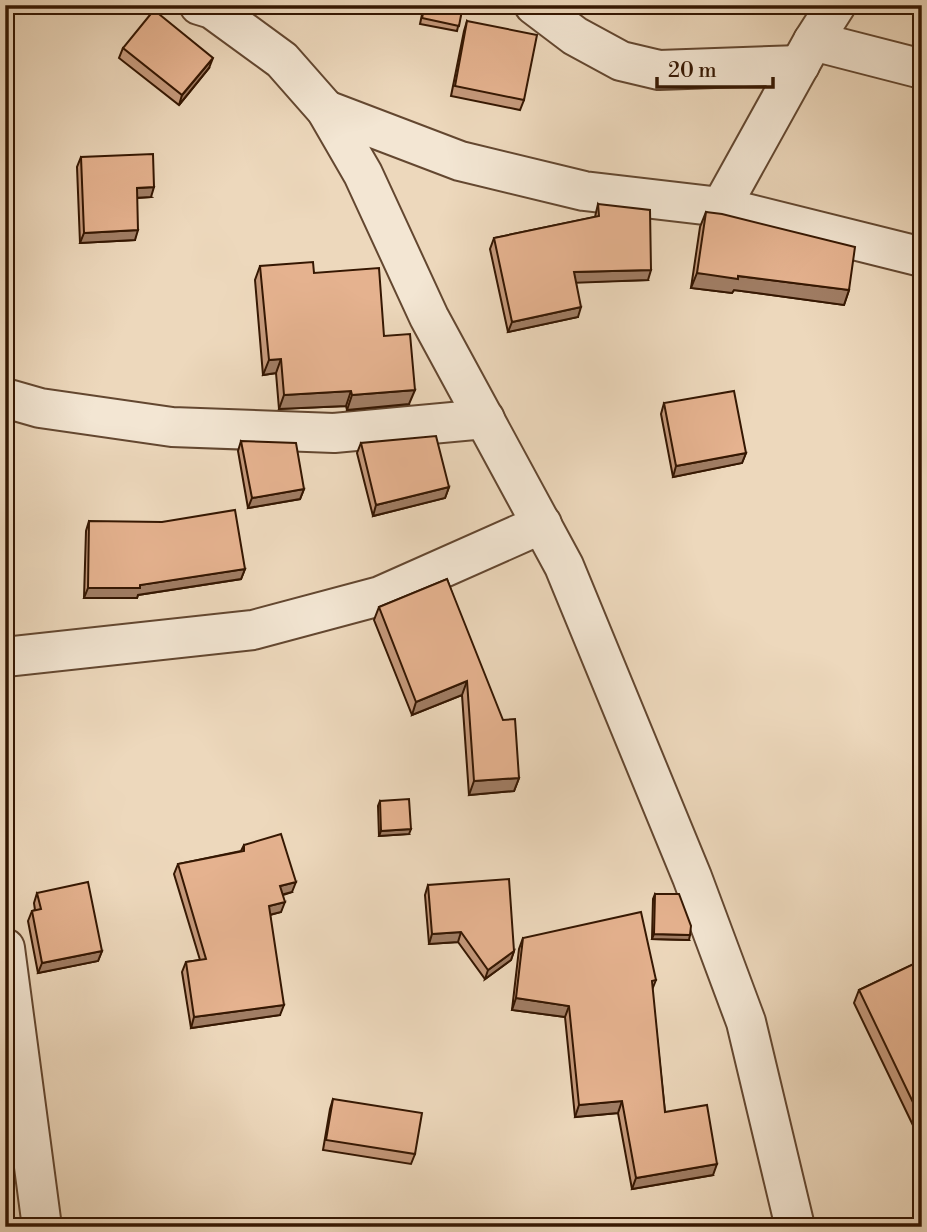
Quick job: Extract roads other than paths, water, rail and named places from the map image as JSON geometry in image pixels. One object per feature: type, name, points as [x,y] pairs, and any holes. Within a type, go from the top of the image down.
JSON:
[{"type":"street","points":[[534,5],[575,36],[621,61],[659,70],[806,53],[922,69]]},
{"type":"street","points":[[721,207],[806,53],[836,5]]},
{"type":"street","points":[[208,7],[282,60],[326,110],[363,174],[429,317],[564,566],[692,877],[746,1022],[795,1227]]},
{"type":"street","points":[[326,110],[460,161],[572,188],[721,207],[922,257]]},
{"type":"street","points":[[5,398],[40,408],[172,427],[334,433],[485,419]]},
{"type":"street","points":[[5,657],[253,630],[380,596],[542,524]]},
{"type":"street","points":[[5,948],[42,1227]]}]
